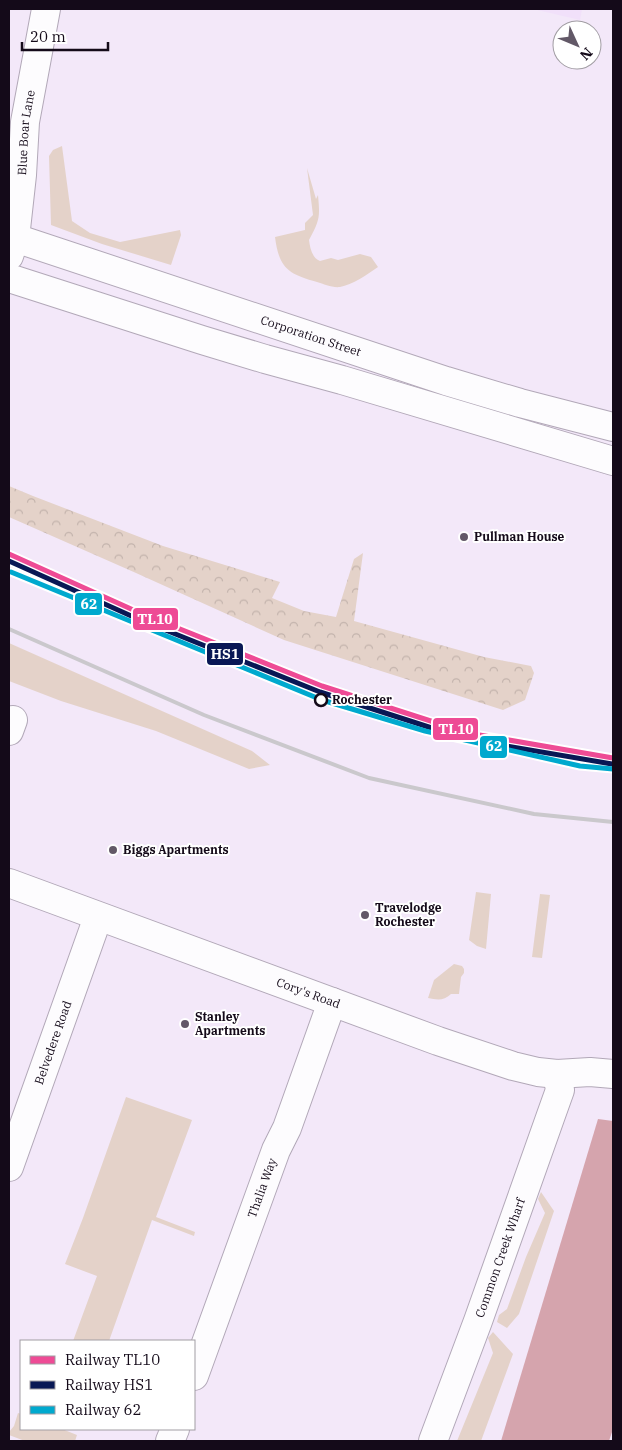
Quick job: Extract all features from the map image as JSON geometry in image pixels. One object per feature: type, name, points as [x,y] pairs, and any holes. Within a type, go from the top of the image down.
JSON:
[{"type":"street","name":"Blue Boar Lane","points":[[11,243],[22,175],[25,122],[46,9]]},
{"type":"street","name":"Corporation Street","points":[[11,243],[446,381],[520,403],[613,427]]},
{"type":"street","points":[[9,278],[152,325],[613,461]]},
{"type":"street","name":"Cory's Road","points":[[9,883],[438,1041],[513,1066],[557,1074],[590,1072],[613,1074]]},
{"type":"street","name":"Belvedere Road","points":[[9,1167],[98,917]]},
{"type":"street","name":"Thalia Way","points":[[195,1373],[332,1002]]},
{"type":"street","name":"Common Creek Wharf","points":[[433,1441],[560,1090],[557,1074]]},
{"type":"shaded area","points":[[533,9],[582,9],[580,20]]},
{"type":"shaded area","points":[[598,1119],[613,1121],[613,1429],[609,1441],[501,1441]]},
{"type":"green space","points":[[62,146],[72,221],[90,233],[120,242],[180,230],[181,235],[171,265],[102,244],[51,225],[49,156],[53,150]]},
{"type":"green space","points":[[307,168],[316,199],[318,195],[319,202],[318,218],[309,240],[313,255],[320,261],[331,258],[338,260],[360,254],[371,257],[378,267],[345,286],[331,286],[299,276],[282,263],[279,256],[275,237],[305,230],[305,223],[313,215]]},
{"type":"green space","points":[[9,486],[163,546],[280,582],[272,598],[304,611],[336,617],[354,559],[363,553],[354,621],[484,657],[531,666],[534,673],[525,700],[503,710],[284,640],[9,517]]},
{"type":"green space","points":[[9,643],[252,751],[270,765],[249,769],[156,731],[61,701],[9,681]]},
{"type":"green space","points":[[476,892],[491,894],[486,949],[477,946],[469,940]]},
{"type":"green space","points":[[540,894],[550,895],[542,958],[532,957]]},
{"type":"green space","points":[[454,964],[462,966],[464,969],[459,994],[451,994],[446,998],[440,999],[428,998],[434,980]]},
{"type":"green space","points":[[126,1097],[192,1120],[156,1217],[195,1232],[194,1236],[152,1220],[109,1340],[73,1340],[97,1276],[65,1264]]},
{"type":"green space","points":[[541,1192],[554,1211],[519,1314],[507,1328],[497,1322],[499,1315],[507,1309],[545,1213],[538,1199]]},
{"type":"green space","points":[[493,1332],[513,1354],[481,1441],[457,1441],[493,1353],[488,1338]]},
{"type":"green space","points":[[18,1413],[20,1414],[20,1430],[64,1430],[77,1435],[75,1441],[25,1441],[9,1435]]},
{"type":"railway","points":[[9,629],[204,715],[369,778],[534,814],[613,822]]},
{"type":"rail line","name":"TL10","points":[[9,554],[140,613],[322,686],[468,733],[613,758]]},
{"type":"rail line","name":"HS1","points":[[9,561],[138,619],[320,692],[466,739],[612,764]]},
{"type":"rail line","name":"62","points":[[11,572],[322,700],[425,731],[580,766],[613,769]]},
{"type":"place","name":"Pullman House","points":[[464,537]]},
{"type":"place","name":"Rochester","points":[[321,700]]},
{"type":"place","name":"Biggs Apartments","points":[[113,850]]},
{"type":"place","name":"Travelodge Rochester","points":[[365,915]]},
{"type":"place","name":"Stanley Apartments","points":[[185,1024]]}]
